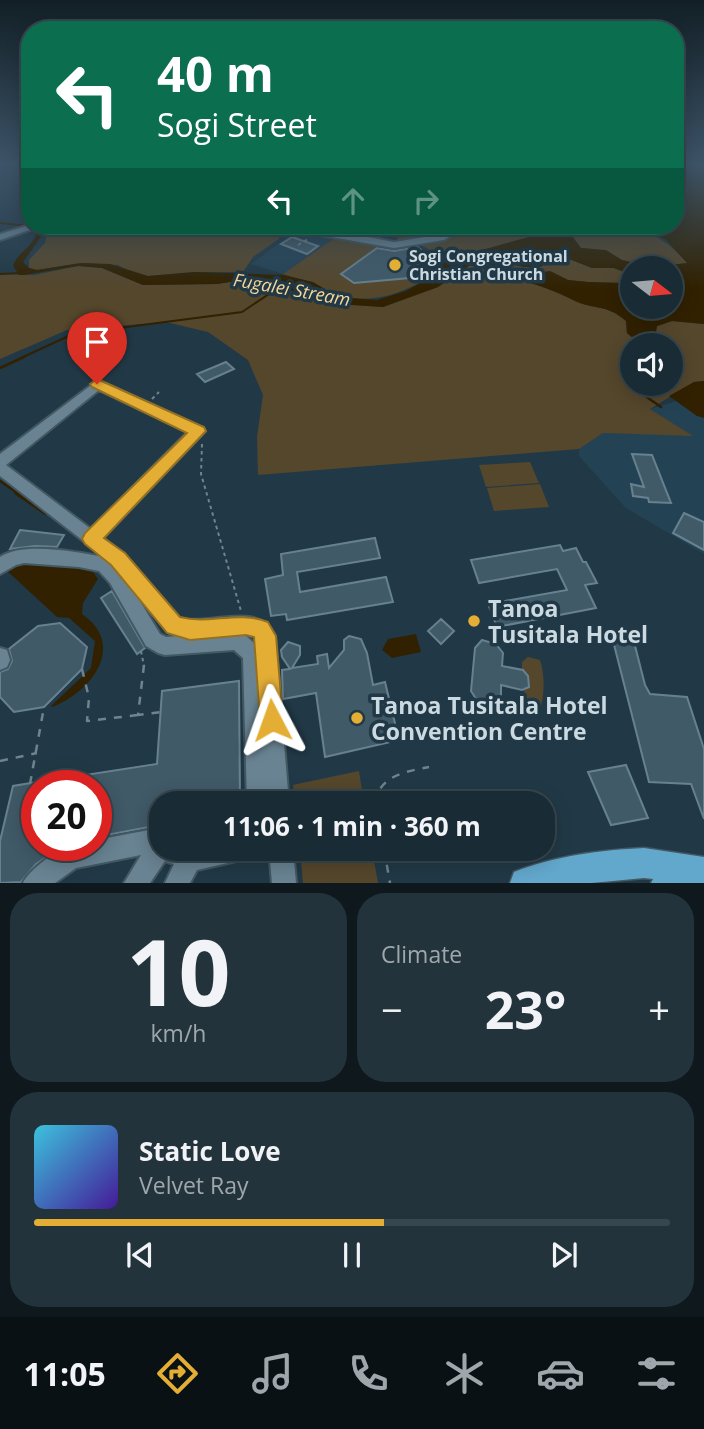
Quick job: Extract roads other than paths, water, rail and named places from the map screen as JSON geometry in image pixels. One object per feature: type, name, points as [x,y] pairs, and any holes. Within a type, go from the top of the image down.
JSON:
[{"type":"main road","points":[[525,883],[577,871],[634,864],[663,864],[687,876]]},
{"type":"street","points":[[0,237],[21,231]]},
{"type":"street","points":[[338,235],[394,244],[443,237]]},
{"type":"street","points":[[0,462],[97,384],[198,431],[92,539]]},
{"type":"street","points":[[0,468],[118,559],[174,626],[190,630],[246,625],[261,629],[266,636],[277,791]]},
{"type":"street","points":[[0,568],[12,558],[24,555],[104,565],[116,578],[153,640],[165,646],[238,641],[252,654],[258,791]]},
{"type":"street","points":[[40,882],[71,858],[149,842]]},
{"type":"street","points":[[136,883],[152,861]]},
{"type":"street","points":[[177,883],[189,861]]},
{"type":"street","points":[[282,861],[284,883]]},
{"type":"water","points":[[684,206],[704,206],[704,324],[672,321],[657,326],[655,333],[627,333],[626,321],[623,319],[683,319],[683,263],[687,263],[665,239],[653,235],[684,235]]},
{"type":"water","points":[[35,235],[42,235],[23,262],[29,268],[37,270],[81,263],[110,264],[148,276],[195,272],[284,275],[313,282],[330,292],[351,298],[377,300],[406,291],[431,277],[434,268],[453,258],[536,235],[571,235],[581,248],[606,250],[620,259],[620,270],[592,268],[564,257],[538,260],[543,266],[534,267],[492,262],[521,276],[550,271],[568,280],[620,283],[620,317],[537,285],[470,265],[438,287],[383,307],[322,303],[292,291],[243,280],[217,284],[143,285],[102,268],[78,266],[19,275],[13,266]]},
{"type":"water","points":[[704,381],[704,418],[669,396],[683,396],[683,388],[694,382]]},
{"type":"water","points":[[26,561],[92,570],[98,579],[83,603],[82,614],[95,626],[102,640],[103,653],[99,666],[80,690],[52,707],[91,668],[95,641],[69,618],[57,617],[6,570],[15,563]]},
{"type":"water","points":[[416,634],[421,652],[392,658],[382,650],[388,639]]},
{"type":"waterway","points":[[0,223],[21,225]]},
{"type":"waterway","points":[[533,266],[543,275]]},
{"type":"waterway","name":"Fugalei Stream","points":[[0,274],[20,273]]},
{"type":"waterway","points":[[21,358],[73,334],[242,312],[278,288]]},
{"type":"waterway","points":[[0,368],[24,357]]},
{"type":"waterway","points":[[645,396],[661,407]]},
{"type":"waterway","points":[[0,481],[19,494]]},
{"type":"waterway","points":[[16,493],[45,513]]},
{"type":"place","name":"Sogi Congregational Christian Church","points":[[395,265]]},
{"type":"place","name":"Tanoa Tusitala Hotel","points":[[474,621]]},
{"type":"place","name":"Tanoa Tusitala Hotel Convention Centre","points":[[357,718]]}]
